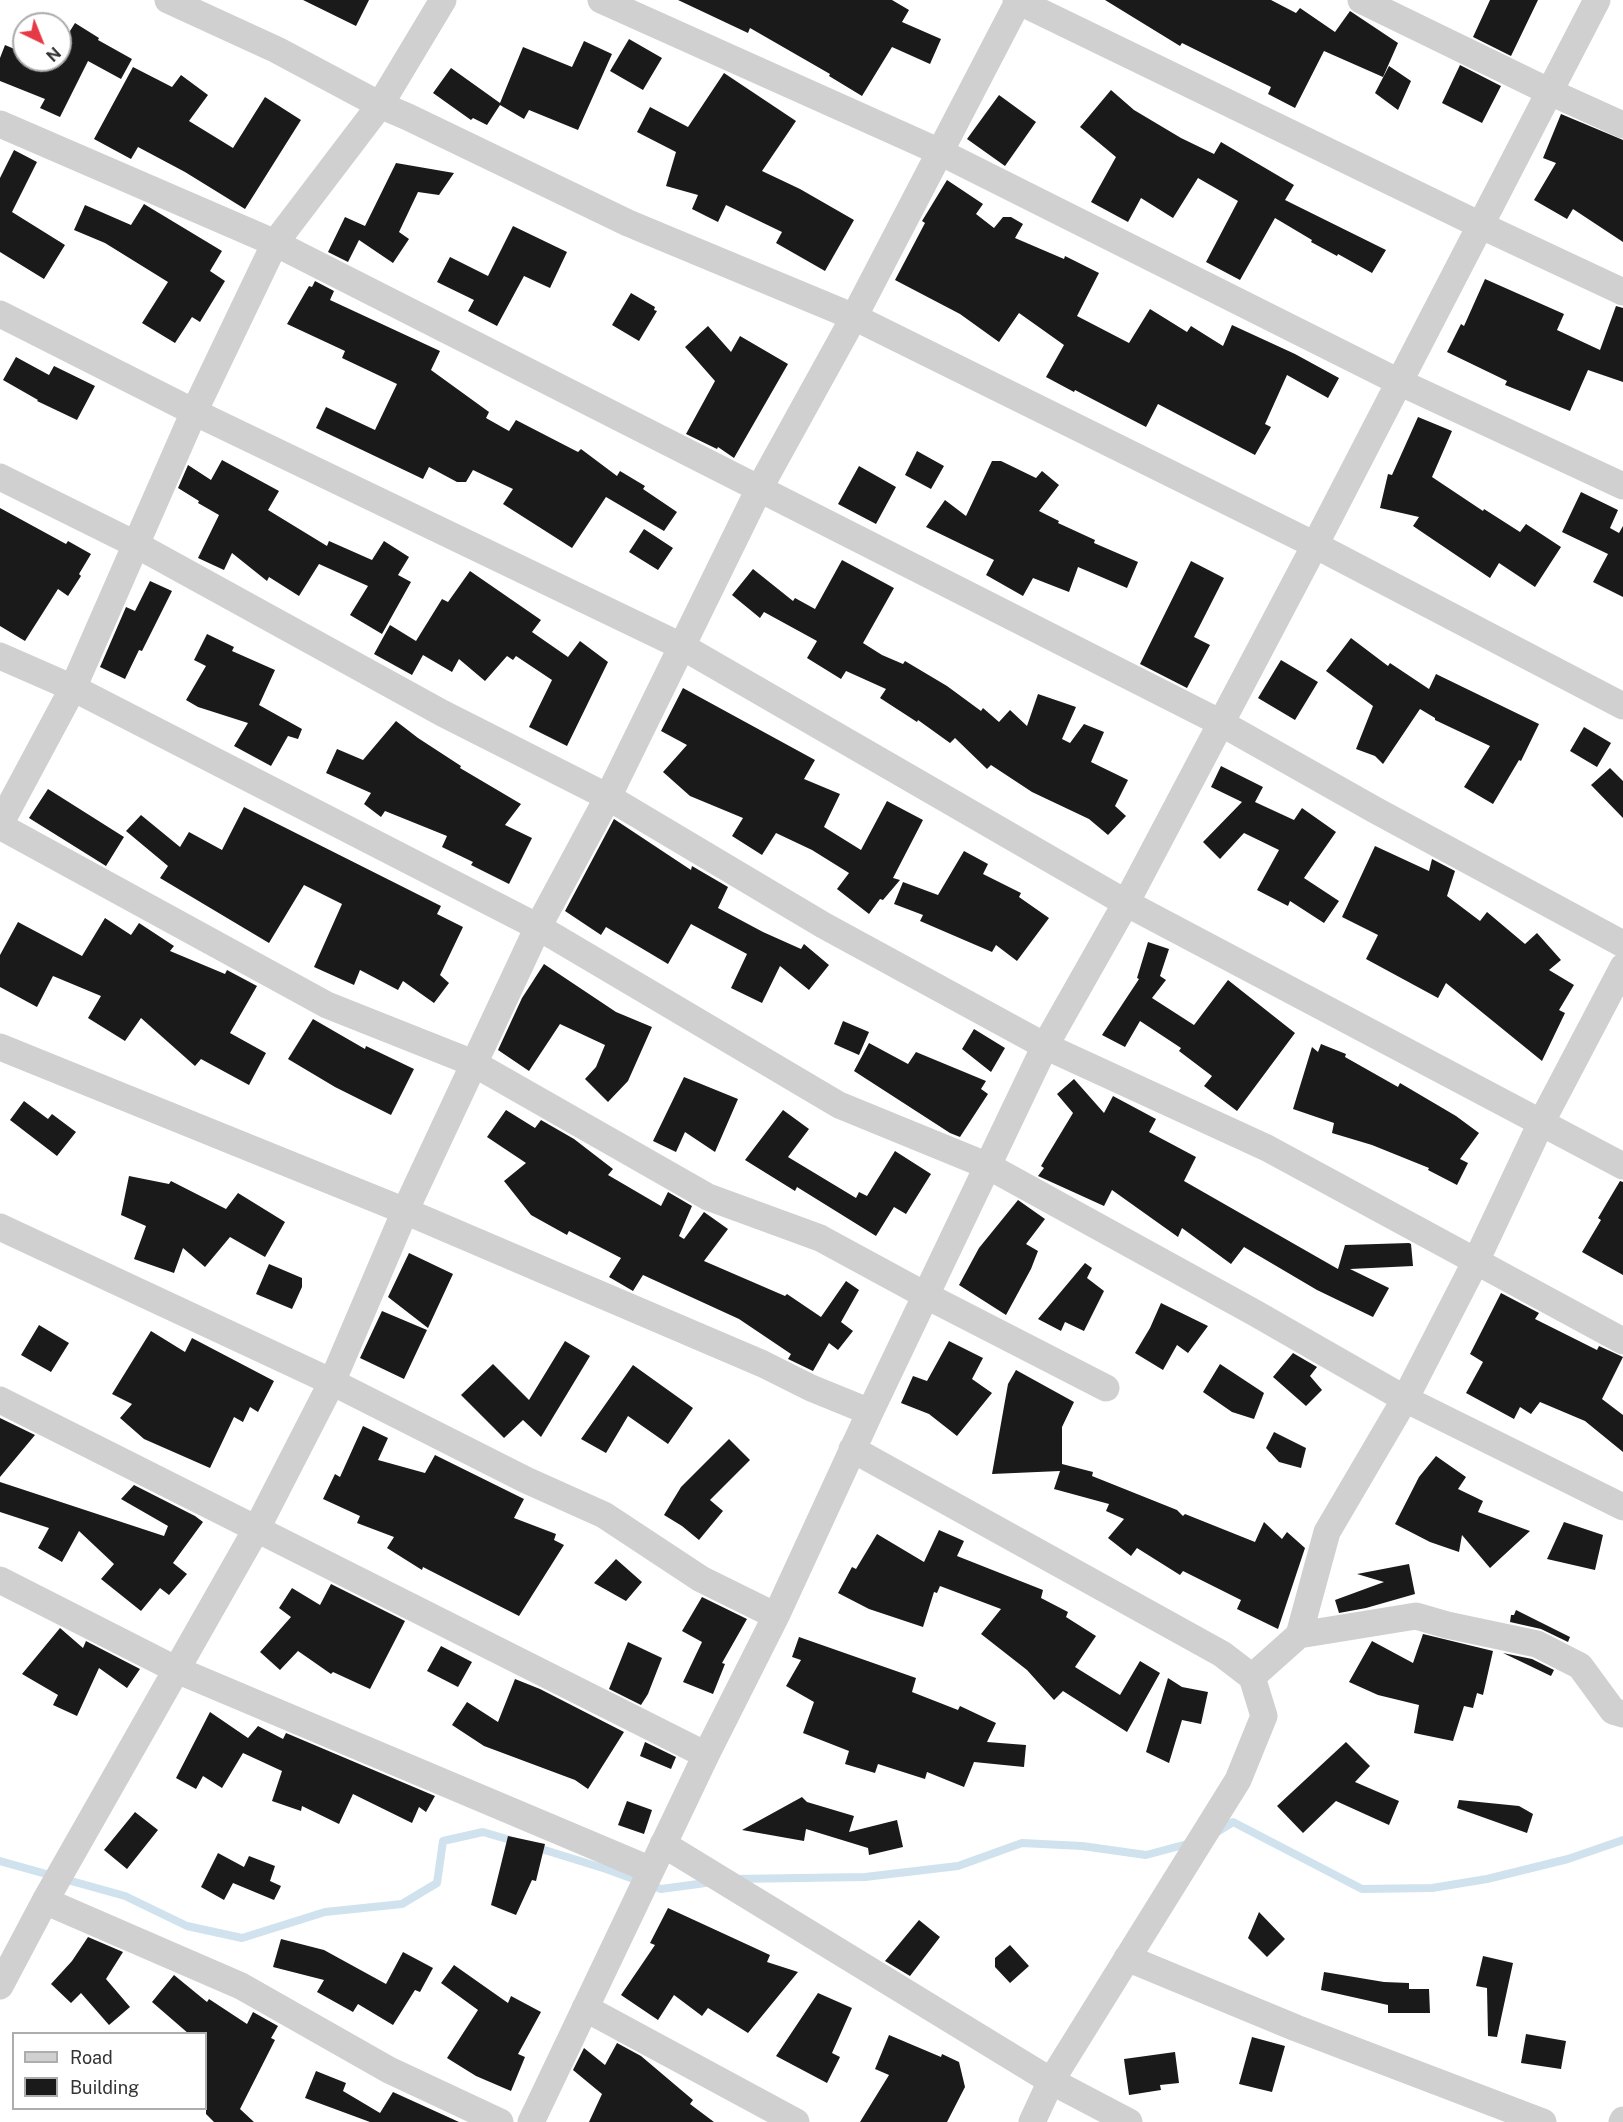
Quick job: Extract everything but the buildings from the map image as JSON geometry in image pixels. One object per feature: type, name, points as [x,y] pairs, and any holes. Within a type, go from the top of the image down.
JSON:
[{"type":"street","points":[[168,0],[277,50],[380,105],[628,223],[854,317],[1316,545],[1623,706]]},
{"type":"street","points":[[443,0],[380,105],[275,243],[194,412],[73,688],[0,825],[327,1005],[473,1063],[708,1197],[820,1238],[1106,1388]]},
{"type":"street","points":[[602,0],[940,152],[1399,382],[1623,486]]},
{"type":"street","points":[[0,1986],[45,1901],[257,1528],[332,1382],[405,1211],[538,927],[608,797],[759,489],[854,317],[1018,0],[1480,225],[1623,292]]},
{"type":"street","points":[[1361,0],[1623,125]]},
{"type":"street","points":[[531,2122],[706,1755],[776,1616],[852,1449],[1045,1046],[1126,903],[1316,545],[1597,0]]},
{"type":"street","points":[[0,124],[275,243],[1221,723],[1375,810],[1623,944]]},
{"type":"street","points":[[0,314],[194,412],[683,647],[1126,903],[1623,1166]]},
{"type":"street","points":[[0,477],[135,544],[442,713],[608,797],[823,925],[1045,1046],[1267,1148],[1623,1341]]},
{"type":"street","points":[[0,656],[73,688],[538,927],[839,1105],[988,1166],[1405,1398],[1623,1507]]},
{"type":"street","points":[[1299,1635],[1327,1532],[1405,1398],[1476,1260],[1541,1123],[1623,967]]},
{"type":"street","points":[[0,1047],[405,1211],[753,1359],[812,1388],[870,1412]]},
{"type":"street","points":[[0,1227],[332,1382],[526,1480],[604,1515],[700,1579],[776,1616]]},
{"type":"street","points":[[0,1400],[706,1755]]},
{"type":"street","points":[[852,1449],[1222,1654],[1252,1677],[1264,1716],[1238,1780],[1051,2081],[1032,2122]]},
{"type":"street","points":[[0,1580],[177,1670],[651,1870]]},
{"type":"street","points":[[1252,1677],[1299,1635],[1416,1616],[1537,1644],[1580,1666],[1613,1711],[1623,1714]]},
{"type":"street","points":[[663,1844],[1051,2081],[1129,2122]]},
{"type":"street","points":[[45,1901],[241,1986],[390,2070],[500,2122]]},
{"type":"street","points":[[1127,1958],[1296,2028],[1543,2122]]},
{"type":"street","points":[[585,2008],[796,2122]]},
{"type":"waterway","points":[[1217,1832],[1233,1822],[1362,1889],[1432,1888],[1487,1879],[1568,1859],[1623,1840]]},
{"type":"waterway","points":[[0,1861],[125,1896],[187,1926],[242,1938],[325,1912],[402,1904],[437,1883],[443,1841],[483,1832],[517,1842]]},
{"type":"waterway","points":[[734,1879],[865,1877],[958,1866],[1022,1843],[1082,1846],[1146,1855],[1191,1843]]},
{"type":"waterway","points":[[535,1847],[661,1889],[713,1882]]}]
